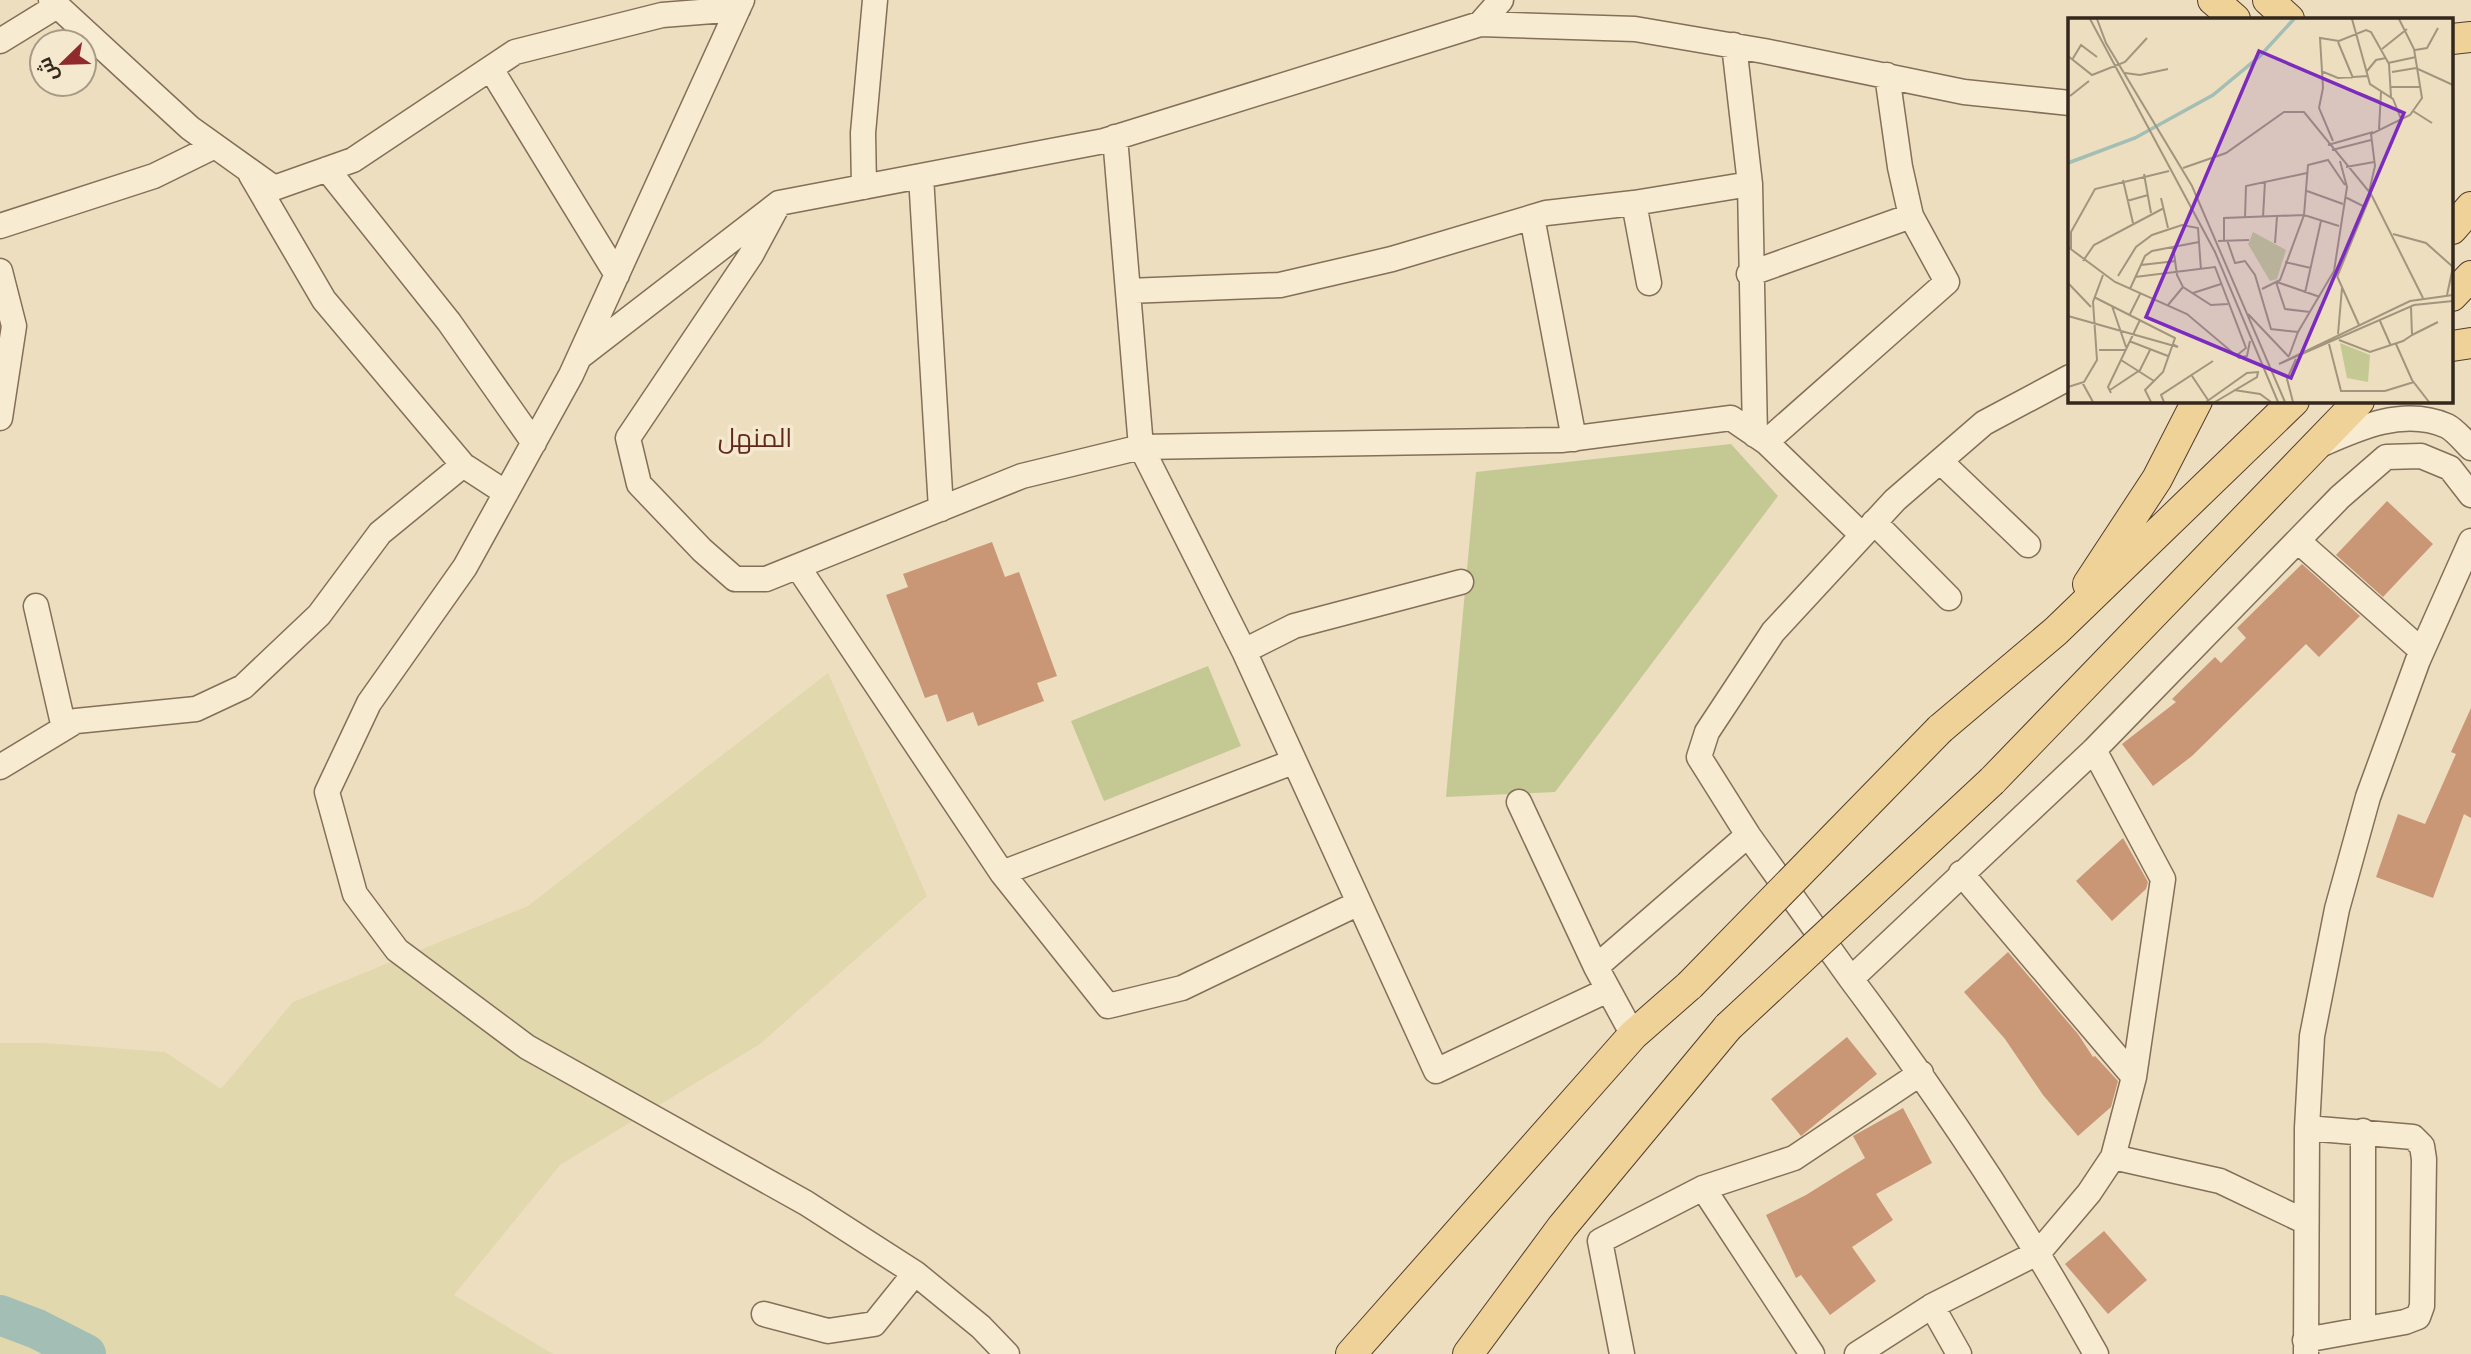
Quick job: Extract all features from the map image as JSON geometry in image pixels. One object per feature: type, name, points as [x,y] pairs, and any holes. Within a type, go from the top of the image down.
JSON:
[{"type":"main road","points":[[2214,0],[2234,18]]},
{"type":"main road","points":[[2268,0],[2288,18]]},
{"type":"main road","points":[[2454,227],[2471,206]]},
{"type":"main road","points":[[2454,294],[2471,276]]},
{"type":"main road","points":[[2056,631],[2157,479],[2196,402]]},
{"type":"main road","points":[[1351,1354],[1633,1035],[1690,985],[1940,729],[2056,631],[2293,402]]},
{"type":"main road","points":[[1468,1354],[1562,1227],[1728,1027],[1992,781],[2358,402]]},
{"type":"street","points":[[864,187],[863,133],[875,0]]},
{"type":"street","points":[[1480,24],[1501,0]]},
{"type":"street","points":[[0,41],[54,3],[190,128],[274,188],[353,160],[515,52],[662,15],[740,5]]},
{"type":"street","points":[[740,5],[579,358],[465,567],[369,703],[327,792],[355,894],[397,950],[527,1048],[806,1203],[915,1273],[981,1327],[1007,1354]]},
{"type":"street","points":[[579,358],[779,203],[1115,137],[1480,24],[1635,29],[1734,45],[1964,92],[2068,103]]},
{"type":"street","points":[[1734,45],[1750,184],[1749,274],[1761,438]]},
{"type":"street","points":[[491,69],[617,275]]},
{"type":"street","points":[[1761,438],[1947,282],[1912,216],[1900,167],[1887,75]]},
{"type":"street","points":[[1115,137],[1141,447],[1244,651],[1436,1071],[1608,990]]},
{"type":"street","points":[[0,226],[154,176],[215,146]]},
{"type":"street","points":[[248,169],[324,300],[463,465],[506,493]]},
{"type":"street","points":[[327,169],[449,322],[534,443]]},
{"type":"street","points":[[921,176],[941,509]]},
{"type":"street","points":[[1128,291],[1280,285],[1392,260],[1532,217],[1634,204],[1750,184]]},
{"type":"street","points":[[779,203],[751,254],[628,438],[639,484],[702,550],[735,579],[766,579],[1022,476],[1141,447],[1574,439],[1731,418],[1761,438],[1949,598]]},
{"type":"street","points":[[1634,204],[1649,283]]},
{"type":"street","points":[[1749,274],[1912,216]]},
{"type":"street","points":[[1532,217],[1574,439]]},
{"type":"street","points":[[0,271],[14,327],[0,418]]},
{"type":"street","points":[[2068,378],[1984,423],[1895,500],[1773,632],[1707,732],[1699,757],[1748,835],[1922,1073],[2039,1252],[2096,1354]]},
{"type":"street","points":[[2316,447],[2367,424],[2408,419],[2448,426],[2471,448]]},
{"type":"street","points":[[1851,979],[2094,750],[2340,497],[2386,457],[2421,456],[2450,468],[2471,495]]},
{"type":"street","points":[[1940,461],[2028,544]]},
{"type":"street","points":[[0,767],[76,721],[110,715],[196,709],[243,687],[319,615],[380,533],[463,465]]},
{"type":"street","points":[[2298,541],[2422,651]]},
{"type":"street","points":[[2307,1128],[2413,1137],[2422,1146],[2421,1306],[2418,1317],[2405,1322],[2363,1328],[2305,1347],[2307,1128],[2312,1036],[2337,909],[2368,797],[2422,651],[2471,541]]},
{"type":"street","points":[[798,567],[1002,873],[1108,1006],[1182,988],[1359,902]]},
{"type":"street","points":[[1244,651],[1294,626],[1461,582]]},
{"type":"street","points":[[36,606],[64,728]]},
{"type":"street","points":[[1857,1354],[1932,1306],[2039,1252],[2089,1192],[2113,1157],[2134,1077],[2163,879],[2094,750]]},
{"type":"street","points":[[1002,873],[1293,762]]},
{"type":"street","points":[[1519,802],[1596,967],[1633,1035]]},
{"type":"street","points":[[1596,967],[1748,835]]},
{"type":"street","points":[[1961,873],[2134,1077]]},
{"type":"street","points":[[1622,1354],[1600,1241],[1703,1188],[1794,1158],[1922,1073]]},
{"type":"street","points":[[2363,1131],[2363,1328]]},
{"type":"street","points":[[2113,1157],[2220,1181],[2306,1222]]},
{"type":"street","points":[[1703,1188],[1812,1354]]},
{"type":"street","points":[[764,1314],[828,1331],[874,1324],[915,1273]]},
{"type":"street","points":[[1932,1306],[1959,1354]]},
{"type":"shaded area","points":[[828,673],[927,896],[760,1044],[560,1165],[454,1295],[553,1354],[0,1354],[0,1043],[44,1043],[165,1052],[221,1089],[293,1002],[528,906]]},
{"type":"green space","points":[[1731,444],[1778,496],[1555,792],[1446,797],[1476,472]]},
{"type":"green space","points":[[1208,666],[1241,746],[1104,801],[1071,721]]},
{"type":"building","points":[[2387,501],[2433,544],[2383,597],[2336,555]]},
{"type":"building","points":[[992,542],[1005,577],[1019,572],[1057,676],[1037,683],[1044,701],[978,726],[973,712],[947,722],[937,694],[925,698],[886,595],[908,587],[903,574]]},
{"type":"building","points":[[2302,564],[2360,616],[2319,657],[2306,644],[2192,756],[2153,786],[2122,744],[2176,702],[2172,699],[2215,657],[2221,663],[2246,638],[2237,628]]},
{"type":"building","points":[[2471,708],[2471,818],[2464,814],[2433,898],[2376,877],[2398,814],[2425,824],[2456,754],[2451,752]]},
{"type":"building","points":[[2123,838],[2148,882],[2146,889],[2112,921],[2076,881]]},
{"type":"building","points":[[2008,952],[2078,1034],[2093,1057],[2095,1056],[2118,1081],[2111,1107],[2078,1136],[2043,1095],[2005,1039],[1964,992]]},
{"type":"building","points":[[1847,1037],[1877,1074],[1801,1136],[1771,1099]]},
{"type":"building","points":[[1903,1108],[1932,1163],[1876,1194],[1893,1220],[1852,1247],[1876,1281],[1830,1315],[1801,1275],[1796,1278],[1766,1215],[1806,1195],[1865,1158],[1853,1136]]},
{"type":"building","points":[[2104,1231],[2147,1280],[2108,1314],[2065,1264]]},
{"type":"waterway","points":[[0,1315],[37,1329],[86,1354]]},
{"type":"district","name":"المنهل","points":[[755,438]]}]
